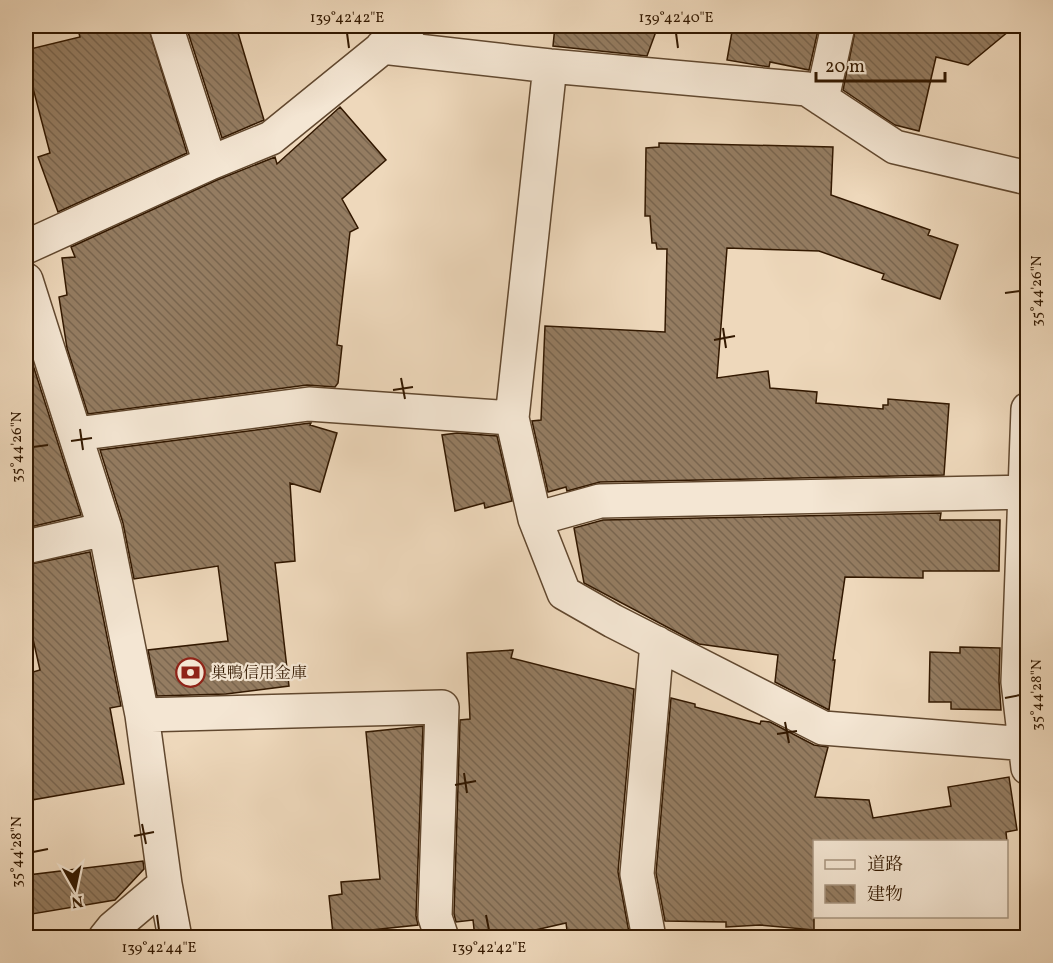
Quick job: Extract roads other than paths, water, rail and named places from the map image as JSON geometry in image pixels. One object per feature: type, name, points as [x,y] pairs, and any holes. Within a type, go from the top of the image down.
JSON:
[{"type":"street","points":[[166,26],[210,163]]},
{"type":"street","points":[[822,99],[838,26]]},
{"type":"street","points":[[26,247],[210,163],[271,138],[399,32],[550,66],[807,89],[895,147],[1028,178]]},
{"type":"street","points":[[550,66],[512,418],[535,519],[564,593],[823,728],[1027,752],[1018,682],[1028,409]]},
{"type":"street","points":[[26,280],[105,529],[142,715],[165,884],[175,938]]},
{"type":"street","points":[[76,434],[309,404],[512,418]]},
{"type":"street","points":[[535,519],[600,501],[1025,492]]},
{"type":"street","points":[[26,548],[105,529]]},
{"type":"street","points":[[649,938],[637,874],[657,643]]},
{"type":"street","points":[[142,715],[442,707],[435,917],[442,938]]},
{"type":"street","points":[[105,938],[113,928],[165,884]]},
{"type":"place","name":"巣鴨信用金庫","points":[[190,672]]}]
